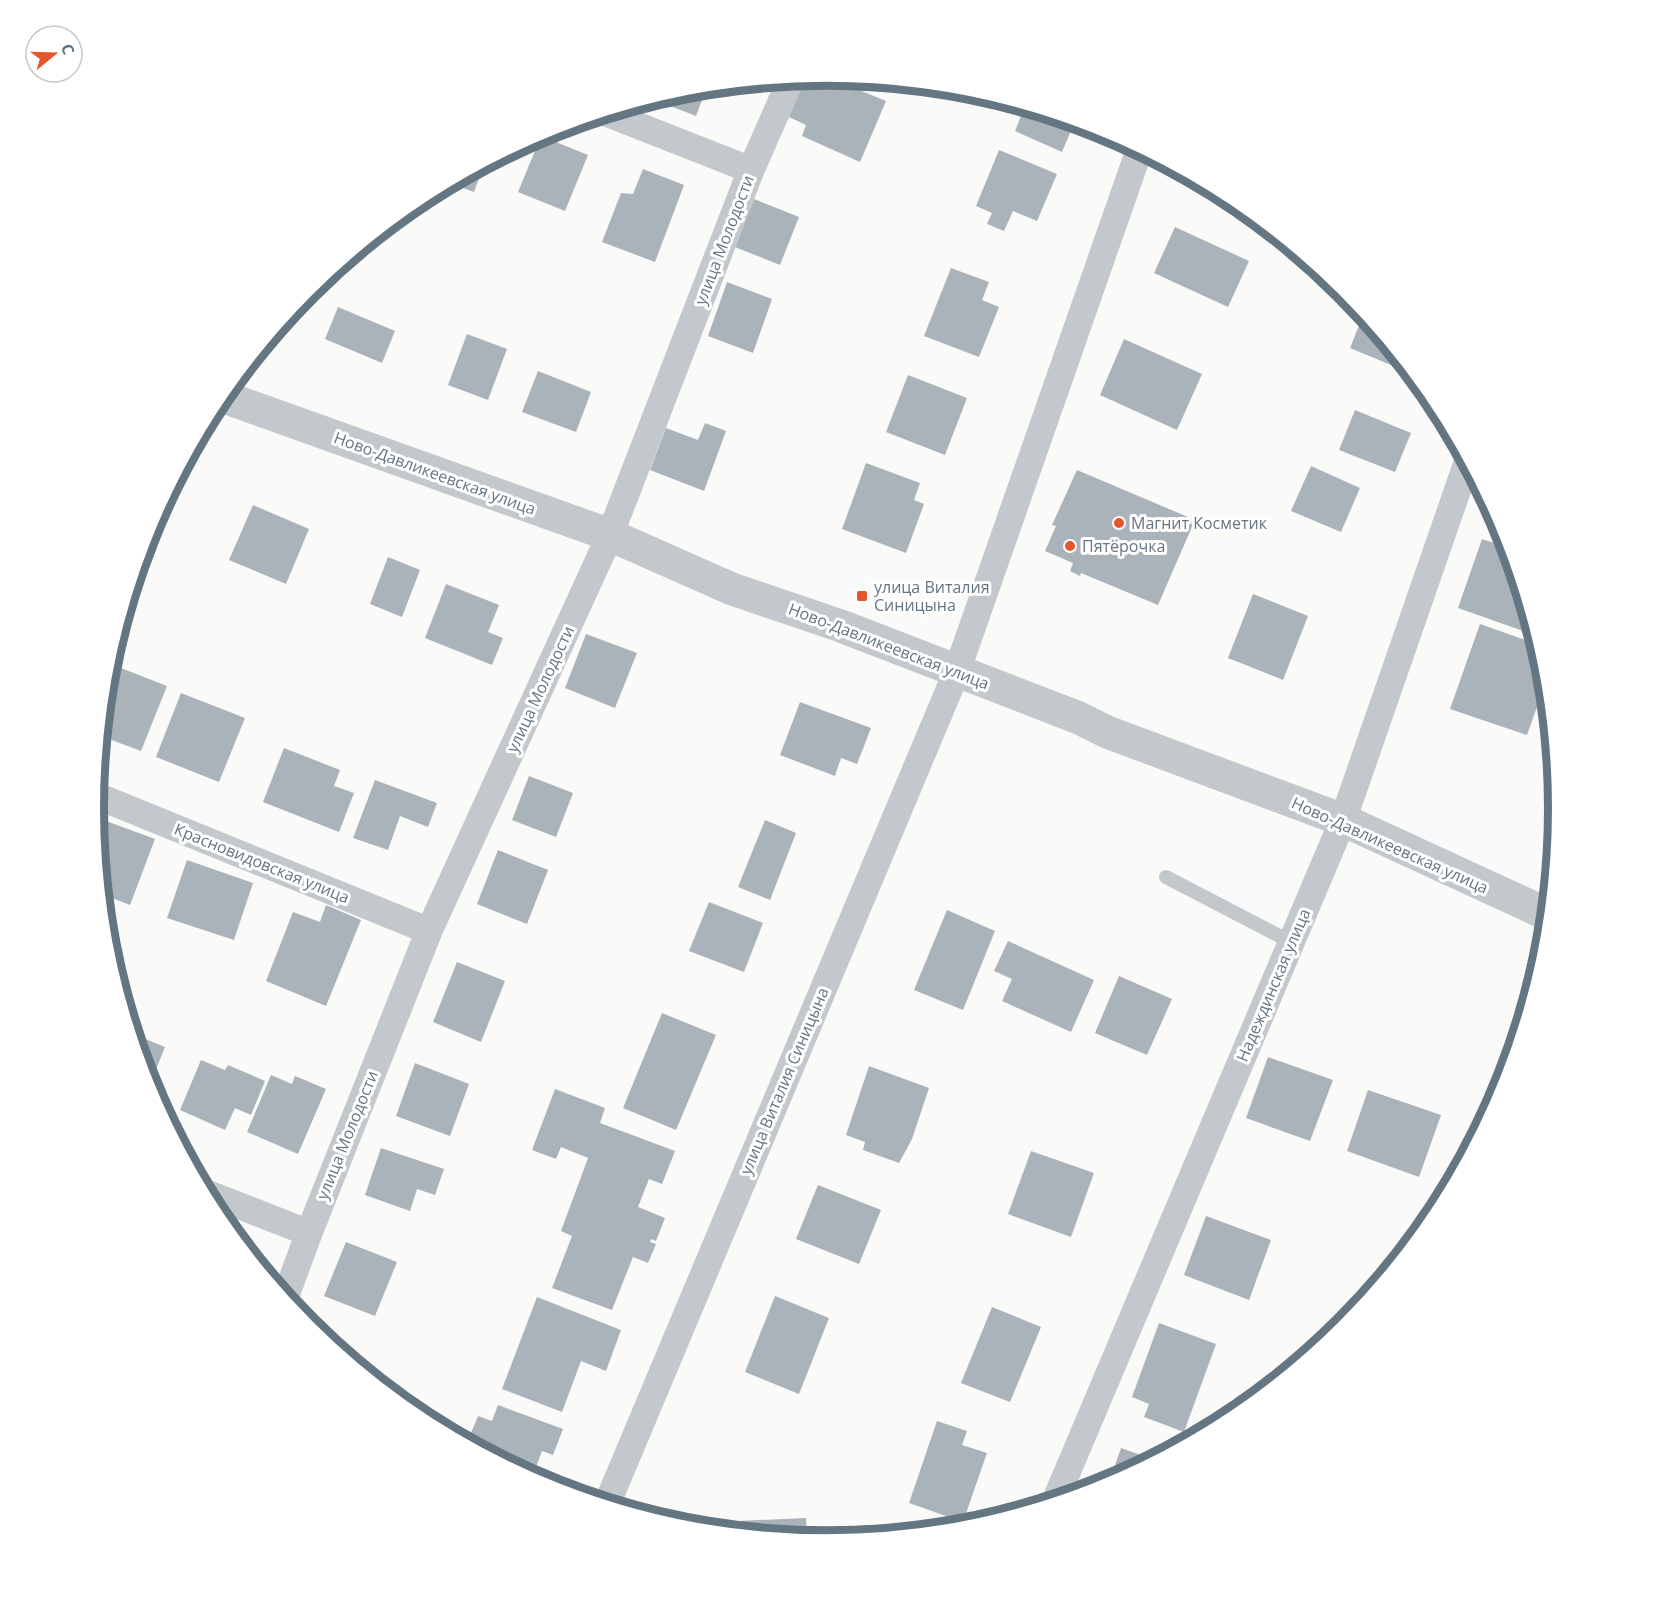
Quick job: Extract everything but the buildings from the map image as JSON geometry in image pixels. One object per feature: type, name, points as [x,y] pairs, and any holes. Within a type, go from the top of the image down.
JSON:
[{"type":"street","name":"улица Молодости","points":[[288,1289],[429,930],[610,536],[751,170],[788,87]]},
{"type":"street","points":[[617,117],[751,170]]},
{"type":"street","name":"улица Виталия Синицына","points":[[610,1497],[957,671],[1137,156]]},
{"type":"street","name":"Ново-Давликеевская улица","points":[[231,400],[610,536],[732,589],[840,626],[1079,718],[1107,732],[1343,820],[1541,911]]},
{"type":"street","name":"Надеждинская улица","points":[[1059,1492],[1343,820],[1464,470]]},
{"type":"street","name":"Красновидовская улица","points":[[104,799],[429,930]]},
{"type":"street","points":[[219,1198],[309,1233]]},
{"type":"lane","points":[[1166,877],[1291,942]]},
{"type":"place","name":"Магнит Косметик","points":[[1119,523]]},
{"type":"place","name":"Пятёрочка","points":[[1070,546]]},
{"type":"place","name":"улица Виталия Синицына","points":[[862,596]]}]
